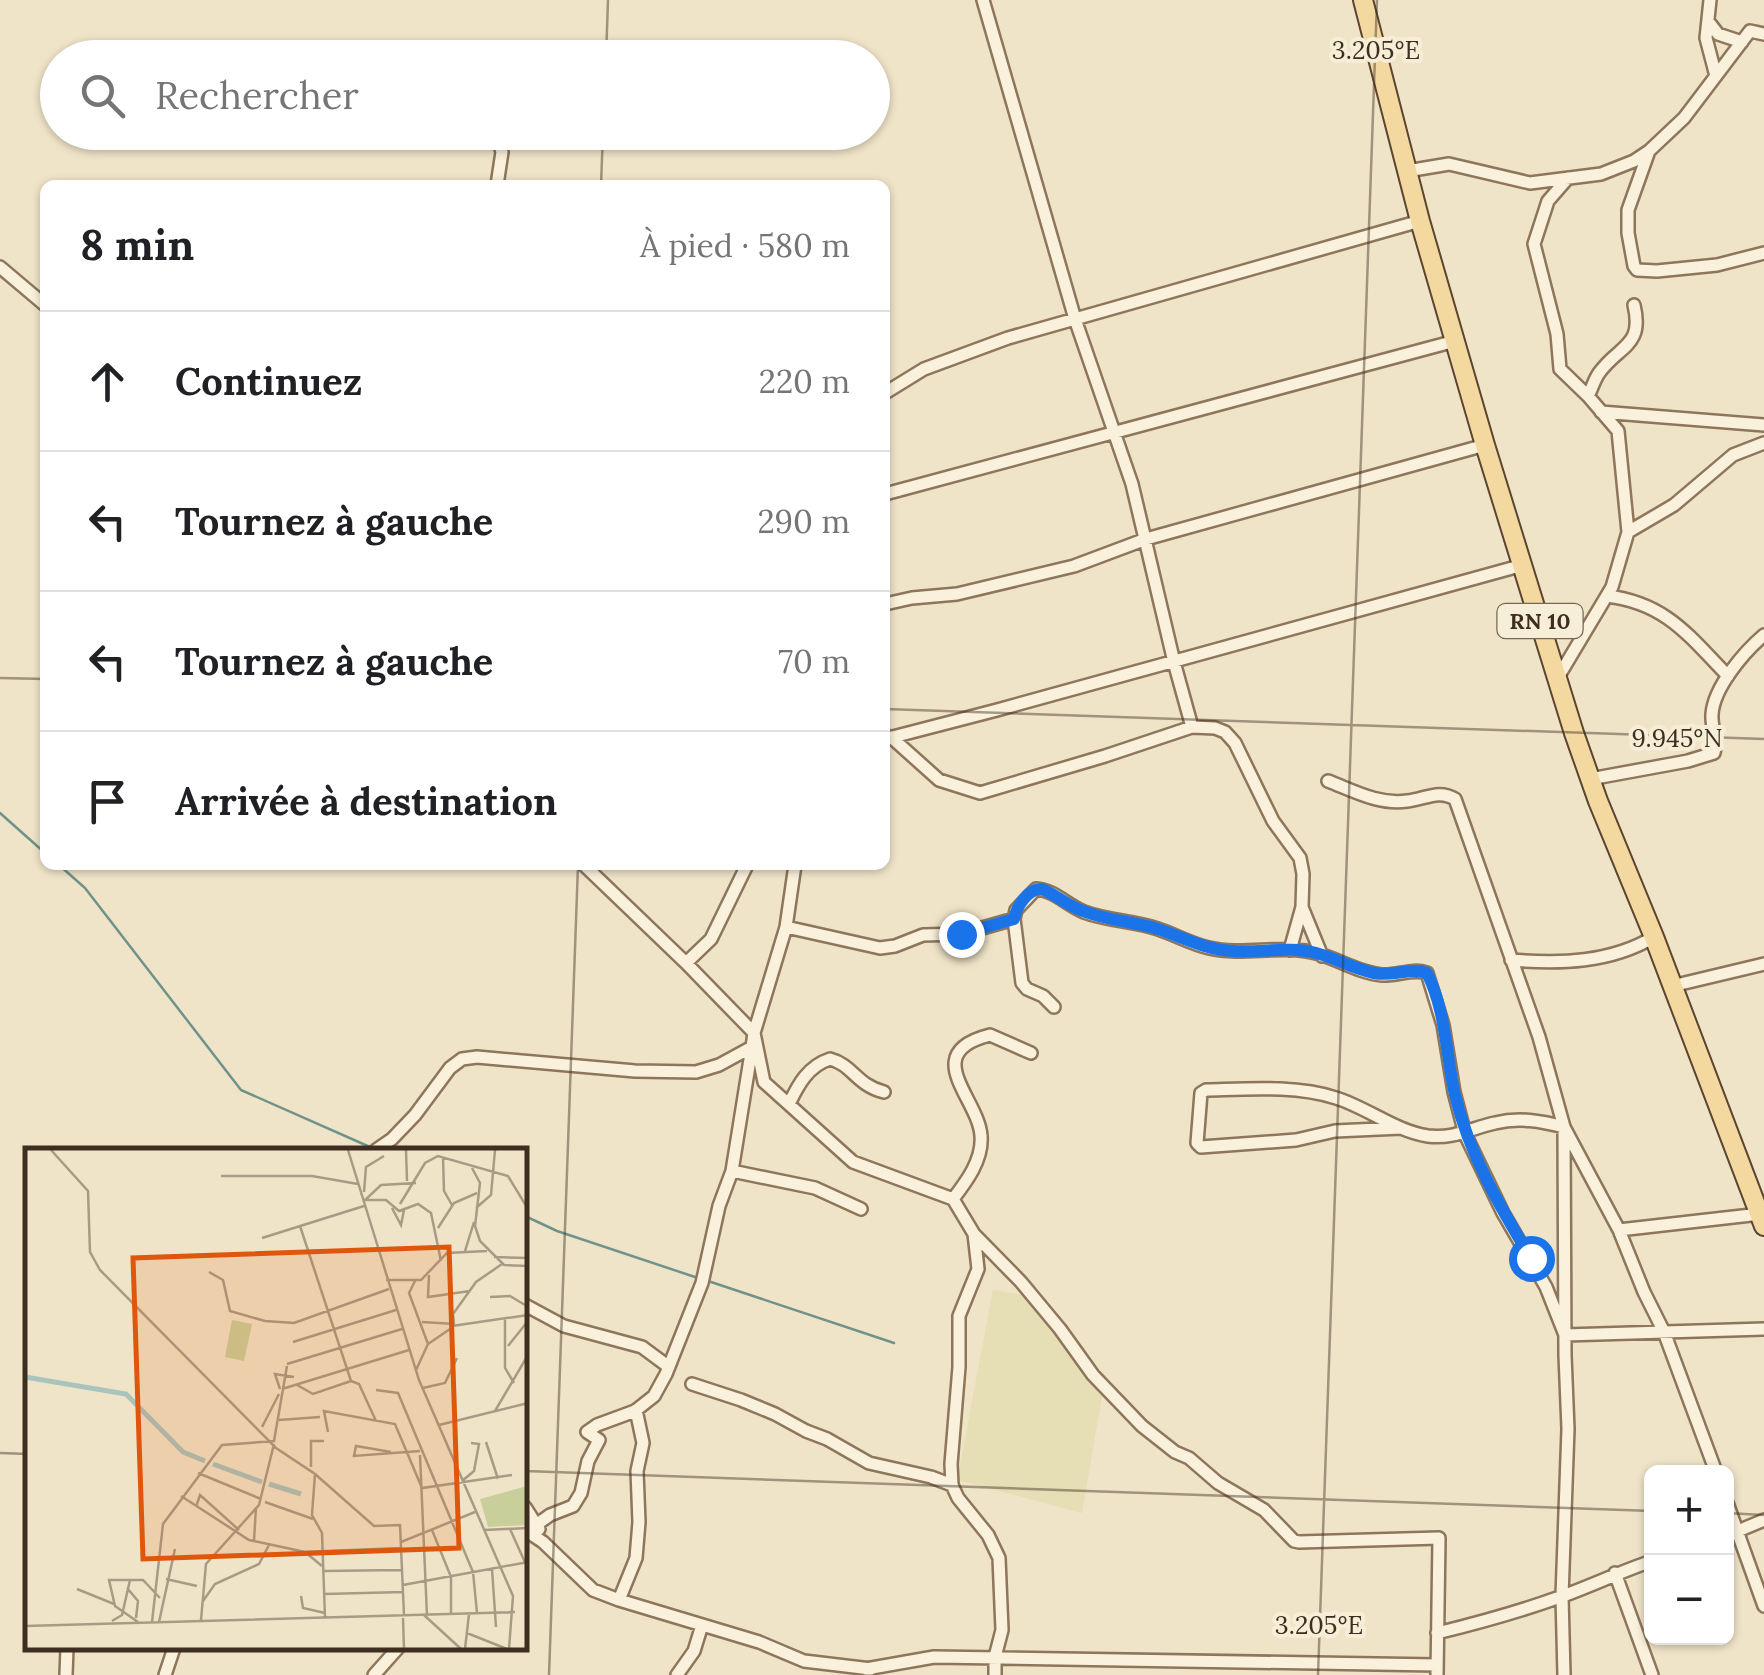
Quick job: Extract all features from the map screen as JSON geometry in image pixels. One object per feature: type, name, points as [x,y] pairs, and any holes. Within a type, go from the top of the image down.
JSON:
[{"type":"main road","name":"RN 10","points":[[1363,0],[1484,445],[1590,779],[1762,1220]]},
{"type":"street","points":[[983,0],[1075,319],[1116,432],[1192,728]]},
{"type":"street","points":[[1710,0],[1707,48],[1716,76]]},
{"type":"street","points":[[1708,21],[1718,34],[1742,42]]},
{"type":"street","points":[[1407,171],[1449,164],[1530,184],[1601,174],[1649,150],[1684,118],[1750,31],[1764,34]]},
{"type":"street","points":[[498,180],[501,150]]},
{"type":"street","points":[[1649,150],[1628,218],[1634,266],[1638,270],[1717,265],[1764,253]]},
{"type":"street","points":[[1557,678],[1612,587],[1628,532],[1618,431],[1560,369],[1557,334],[1534,244],[1548,201],[1568,178]]},
{"type":"street","points":[[890,389],[924,369],[1008,338],[1420,221]]},
{"type":"street","points":[[0,267],[40,300]]},
{"type":"street","points":[[1588,396],[1598,375],[1636,332],[1634,305]]},
{"type":"street","points":[[890,493],[1455,341]]},
{"type":"street","points":[[1600,412],[1764,425]]},
{"type":"street","points":[[1628,532],[1674,505],[1733,455],[1764,443]]},
{"type":"street","points":[[890,603],[956,594],[1074,566],[1146,539],[1484,445]]},
{"type":"street","points":[[890,737],[1523,565]]},
{"type":"street","points":[[1606,596],[1644,603],[1663,614],[1728,676]]},
{"type":"street","points":[[1590,779],[1714,753],[1714,700],[1734,666],[1764,635]]},
{"type":"street","points":[[890,740],[938,780],[980,792],[1192,728],[1225,732],[1235,742],[1273,821],[1300,858],[1304,874],[1302,907],[1290,950]]},
{"type":"street","points":[[1328,781],[1384,801],[1440,793],[1455,799],[1539,1037],[1564,1128],[1618,1230],[1664,1332],[1713,1465]]},
{"type":"street","points":[[589,870],[754,1033],[764,1082],[853,1162],[953,1200],[974,1234],[1032,1295],[1093,1375],[1142,1426],[1175,1452],[1264,1510],[1299,1542],[1438,1538],[1437,1670],[995,1658],[927,1658],[866,1669]]},
{"type":"street","points":[[686,963],[711,940],[745,870]]},
{"type":"street","points":[[794,870],[786,927],[754,1033],[732,1171],[719,1206],[702,1283],[669,1366],[654,1396],[636,1410],[587,1432],[599,1440],[573,1506],[550,1514],[528,1529],[594,1590],[618,1600],[760,1642],[804,1661],[866,1669],[902,1668],[907,1675]]},
{"type":"street","points":[[1054,1007],[1022,983],[1014,919],[1016,910],[1036,889],[1084,912],[1160,929],[1209,948],[1229,952],[1290,950],[1381,975],[1412,970],[1427,973],[1443,1025],[1454,1092],[1466,1134],[1503,1213],[1546,1287],[1565,1335]]},
{"type":"street","points":[[1302,907],[1322,956]]},
{"type":"street","points":[[786,927],[880,948],[923,935],[961,934],[1014,919]]},
{"type":"street","points":[[1511,960],[1578,962],[1643,944],[1654,937]]},
{"type":"street","points":[[1672,986],[1764,964]]},
{"type":"street","points":[[953,1200],[968,1179],[982,1139],[958,1078],[958,1052],[990,1035],[1031,1053]]},
{"type":"street","points":[[379,1148],[415,1115],[450,1068],[462,1059],[696,1072],[752,1047]]},
{"type":"street","points":[[788,1104],[814,1066],[830,1059],[870,1089],[884,1092]]},
{"type":"street","points":[[1401,1128],[1334,1131],[1296,1140],[1201,1147],[1196,1143],[1201,1094],[1206,1090],[1270,1088],[1330,1096],[1401,1128],[1439,1137],[1466,1134],[1518,1119],[1564,1128]]},
{"type":"street","points":[[1564,1128],[1568,1428],[1562,1596],[1564,1675]]},
{"type":"street","points":[[732,1171],[816,1188],[861,1209]]},
{"type":"street","points":[[1618,1230],[1762,1220]]},
{"type":"street","points":[[974,1234],[978,1268],[958,1316],[952,1486],[988,1535],[999,1558],[1002,1630],[995,1658],[996,1675]]},
{"type":"street","points":[[528,1306],[564,1326],[642,1347],[669,1366]]},
{"type":"street","points":[[1565,1335],[1764,1329]]},
{"type":"street","points":[[692,1384],[775,1414],[869,1463],[931,1477],[952,1486]]},
{"type":"street","points":[[618,1600],[636,1558],[637,1471],[644,1443],[636,1410]]},
{"type":"street","points":[[1734,1533],[1764,1520]]},
{"type":"street","points":[[1734,1538],[1764,1606]]},
{"type":"street","points":[[1437,1632],[1499,1617],[1644,1564]]},
{"type":"street","points":[[1615,1574],[1652,1675]]},
{"type":"street","points":[[677,1675],[694,1651],[702,1626]]},
{"type":"street","points":[[66,1675],[67,1650]]},
{"type":"street","points":[[165,1675],[173,1650]]},
{"type":"street","points":[[374,1675],[396,1650]]},
{"type":"shaded area","points":[[993,1290],[1030,1296],[1103,1391],[1082,1513],[957,1480]]},
{"type":"waterway","points":[[0,813],[40,849]]},
{"type":"waterway","points":[[65,870],[85,888],[241,1090],[370,1147]]},
{"type":"waterway","points":[[528,1217],[557,1231],[698,1278]]},
{"type":"waterway","points":[[705,1280],[894,1343]]},
{"type":"route","points":[[961,934],[1014,919],[1030,892],[1042,889],[1084,912],[1150,926],[1209,948],[1229,952],[1290,950],[1315,953],[1381,975],[1412,970],[1427,973],[1443,1025],[1454,1092],[1466,1134],[1503,1213],[1531,1258]]}]
